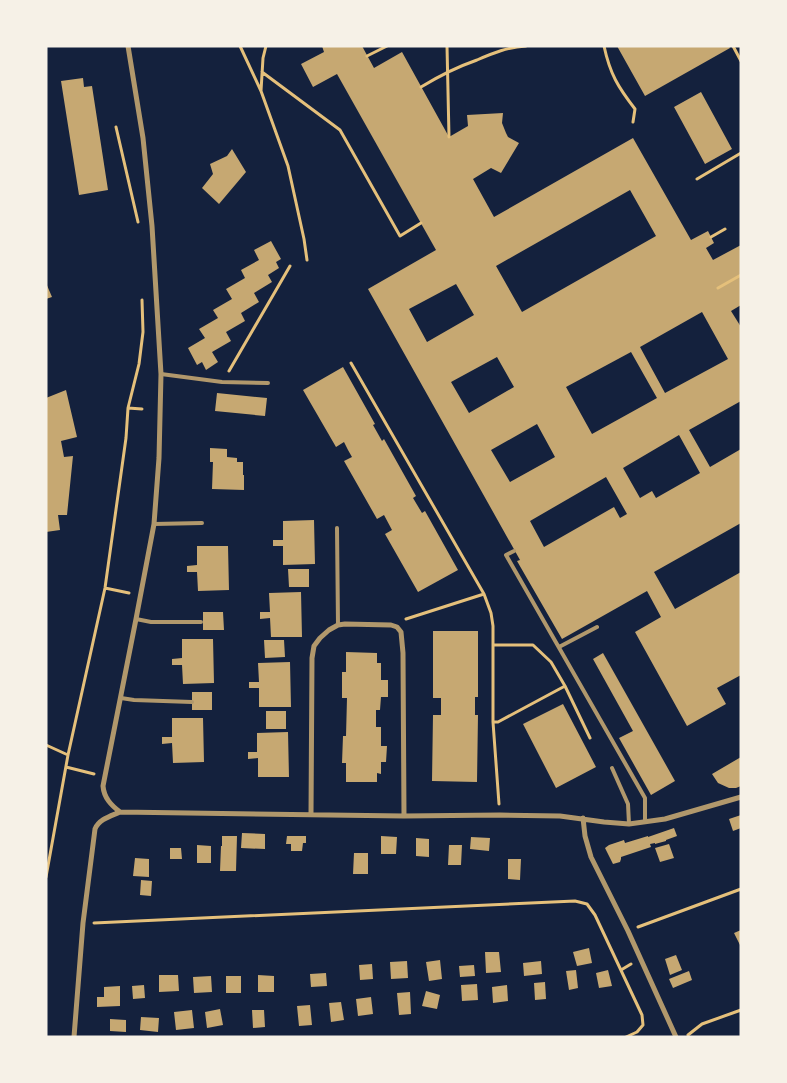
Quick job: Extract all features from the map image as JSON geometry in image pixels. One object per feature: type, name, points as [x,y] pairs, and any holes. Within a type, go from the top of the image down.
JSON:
[{"type":"street","points":[[120,812],[106,797],[103,790],[104,776],[154,524],[159,458],[161,374],[152,226],[143,138],[128,46]]},
{"type":"street","points":[[311,815],[312,658],[314,646],[329,630],[338,625],[357,624],[391,625],[397,627],[401,632],[403,640],[404,816]]},
{"type":"street","points":[[74,1037],[83,923],[95,829],[102,820],[120,812],[560,816],[629,824],[665,818],[741,798]]},
{"type":"street","points":[[583,818],[585,836],[591,857],[628,931],[676,1037]]},
{"type":"lane","points":[[161,374],[222,382],[268,383]]},
{"type":"lane","points":[[154,524],[202,523]]},
{"type":"lane","points":[[337,528],[338,625]]},
{"type":"lane","points":[[514,551],[506,555],[646,798],[645,822]]},
{"type":"lane","points":[[136,619],[151,622],[201,622]]},
{"type":"lane","points":[[559,648],[597,627]]},
{"type":"lane","points":[[121,698],[192,702]]},
{"type":"lane","points":[[612,768],[628,804],[629,824]]},
{"type":"path","points":[[262,91],[263,58],[266,46]]},
{"type":"path","points":[[367,56],[387,46]]},
{"type":"path","points":[[447,46],[449,136]]},
{"type":"path","points":[[421,87],[447,72],[498,52],[526,46]]},
{"type":"path","points":[[604,46],[610,71],[636,109],[633,122]]},
{"type":"path","points":[[733,46],[741,61]]},
{"type":"path","points":[[241,47],[262,91],[288,166],[307,260]]},
{"type":"path","points":[[262,72],[340,130],[400,236],[422,223]]},
{"type":"path","points":[[116,127],[138,223],[152,226]]},
{"type":"path","points":[[697,179],[741,153]]},
{"type":"path","points":[[711,236],[725,229]]},
{"type":"path","points":[[222,382],[290,266]]},
{"type":"path","points":[[718,288],[741,275]]},
{"type":"path","points":[[46,877],[68,755],[105,588],[126,438],[128,408],[139,364],[143,332],[142,295]]},
{"type":"path","points":[[351,362],[484,594],[491,613],[494,645],[493,722],[500,815]]},
{"type":"path","points":[[128,408],[142,409]]},
{"type":"path","points":[[105,588],[140,596]]},
{"type":"path","points":[[397,627],[407,618],[484,594]]},
{"type":"path","points":[[494,645],[533,645],[551,662],[590,738]]},
{"type":"path","points":[[493,722],[498,722],[565,686]]},
{"type":"path","points":[[46,745],[68,755]]},
{"type":"path","points":[[66,767],[104,776]]},
{"type":"path","points":[[628,931],[741,889]]},
{"type":"path","points":[[99,922],[575,902],[587,904],[595,915],[642,1015],[643,1024],[637,1032],[626,1037]]},
{"type":"path","points":[[685,1037],[702,1024],[741,1010]]},
{"type":"building","points":[[322,46],[362,46],[374,68],[402,52],[449,137],[468,126],[467,115],[503,113],[502,123],[508,137],[519,143],[501,173],[491,168],[473,179],[494,217],[633,138],[691,240],[708,231],[714,243],[706,248],[713,260],[741,245],[741,305],[731,311],[741,327],[741,401],[689,430],[710,467],[741,449],[741,523],[654,572],[675,609],[741,572],[741,675],[717,688],[726,704],[687,726],[635,632],[661,617],[647,591],[562,639],[517,561],[520,560],[368,289],[436,250],[337,74],[313,87],[301,64],[324,52]],"holes":[[[630,190],[656,236],[522,312],[496,266]],[[456,284],[474,315],[427,342],[409,309]],[[702,312],[728,359],[665,393],[640,347]],[[631,352],[657,398],[592,434],[566,387]],[[497,357],[514,387],[469,413],[451,382]],[[537,424],[555,457],[510,482],[491,450]],[[679,435],[700,473],[656,498],[652,491],[640,498],[623,468]],[[606,477],[627,514],[620,518],[614,507],[544,547],[530,521]]]},
{"type":"building","points":[[617,46],[729,46],[730,48],[645,96]]},
{"type":"building","points":[[83,78],[84,87],[92,86],[108,190],[79,195],[61,81]]},
{"type":"building","points":[[701,92],[732,149],[705,164],[674,107]]},
{"type":"building","points":[[232,149],[246,172],[219,204],[202,188],[213,174],[210,164],[227,156]]},
{"type":"building","points":[[271,241],[281,259],[276,262],[279,268],[268,275],[272,282],[254,293],[259,302],[241,313],[245,321],[226,332],[231,341],[212,352],[218,362],[206,370],[202,362],[197,365],[188,348],[205,338],[199,329],[218,318],[213,310],[232,299],[226,289],[245,278],[241,270],[259,260],[254,250]]},
{"type":"building","points":[[46,283],[52,297],[46,299]]},
{"type":"building","points":[[343,367],[375,424],[373,425],[382,441],[384,439],[416,496],[413,498],[422,513],[425,511],[458,570],[418,592],[385,534],[392,530],[384,515],[377,519],[344,461],[352,457],[344,442],[336,447],[303,390]]},
{"type":"building","points":[[66,390],[77,437],[61,441],[64,457],[73,456],[67,515],[58,515],[60,530],[46,532],[46,398]]},
{"type":"building","points":[[217,393],[267,398],[265,416],[215,411]]},
{"type":"building","points":[[210,448],[227,449],[227,457],[237,458],[237,462],[243,462],[244,490],[212,489],[213,462],[210,462]]},
{"type":"building","points":[[314,520],[315,564],[283,565],[283,546],[273,546],[273,540],[283,540],[283,521]]},
{"type":"building","points":[[197,546],[228,546],[229,590],[198,591],[197,572],[187,572],[187,566],[197,565]]},
{"type":"building","points":[[288,569],[309,569],[309,587],[289,587]]},
{"type":"building","points":[[301,592],[302,637],[271,637],[270,618],[260,619],[260,612],[270,612],[269,593]]},
{"type":"building","points":[[203,612],[223,612],[224,630],[203,630]]},
{"type":"building","points":[[433,631],[478,631],[478,697],[475,697],[475,715],[478,715],[477,782],[432,781],[433,715],[441,715],[441,698],[433,698]]},
{"type":"building","points":[[182,639],[213,639],[214,683],[183,684],[182,665],[172,665],[172,659],[182,658]]},
{"type":"building","points":[[264,640],[284,640],[285,657],[265,658]]},
{"type":"building","points":[[346,652],[377,653],[377,663],[381,663],[381,680],[388,680],[388,697],[381,697],[380,710],[376,710],[376,727],[381,727],[381,746],[387,746],[386,762],[381,762],[381,774],[377,773],[377,782],[346,782],[346,763],[342,763],[343,736],[346,736],[347,698],[342,698],[342,672],[346,672]]},
{"type":"building","points":[[603,653],[675,781],[651,795],[619,738],[633,731],[593,659]]},
{"type":"building","points":[[290,662],[291,707],[259,707],[259,688],[249,688],[249,682],[259,682],[258,663]]},
{"type":"building","points":[[192,692],[212,692],[212,710],[192,710]]},
{"type":"building","points":[[563,704],[596,767],[556,788],[523,724]]},
{"type":"building","points":[[266,711],[286,711],[286,729],[266,729]]},
{"type":"building","points":[[172,718],[203,718],[204,762],[173,763],[172,743],[162,744],[162,737],[172,737]]},
{"type":"building","points":[[288,732],[289,777],[258,777],[258,758],[248,759],[248,752],[257,752],[257,733]]},
{"type":"building","points":[[741,757],[741,786],[729,788],[718,783],[712,774]]},
{"type":"building","points":[[741,815],[741,828],[733,831],[729,819]]},
{"type":"building","points":[[674,828],[677,836],[666,841],[650,844],[651,847],[621,857],[620,862],[613,864],[605,848],[624,840],[625,843]]},
{"type":"building","points":[[242,833],[265,834],[265,849],[241,848]]},
{"type":"building","points":[[222,836],[237,836],[236,871],[220,871]]},
{"type":"building","points":[[287,836],[306,836],[306,843],[303,843],[302,851],[291,851],[291,844],[286,844]]},
{"type":"building","points":[[381,836],[397,837],[396,854],[381,854]]},
{"type":"building","points":[[471,837],[490,838],[489,851],[470,849]]},
{"type":"building","points":[[416,838],[429,839],[429,857],[416,856]]},
{"type":"building","points":[[669,844],[674,858],[660,862],[655,848]]},
{"type":"building","points":[[197,845],[211,846],[211,863],[197,863]]},
{"type":"building","points":[[449,845],[462,845],[461,865],[448,865]]},
{"type":"building","points":[[170,848],[181,848],[182,859],[170,859]]},
{"type":"building","points":[[354,853],[368,853],[368,874],[353,874]]},
{"type":"building","points":[[135,858],[149,859],[149,877],[133,876]]},
{"type":"building","points":[[508,859],[521,859],[520,880],[508,879]]},
{"type":"building","points":[[141,880],[152,881],[151,896],[140,895]]},
{"type":"building","points":[[741,930],[741,947],[734,933]]},
{"type":"building","points":[[589,948],[592,963],[577,966],[573,952]]},
{"type":"building","points":[[485,952],[499,952],[501,972],[486,973]]},
{"type":"building","points":[[676,955],[682,970],[670,975],[665,959]]},
{"type":"building","points":[[440,960],[442,979],[429,981],[426,962]]},
{"type":"building","points":[[407,961],[408,978],[391,979],[390,962]]},
{"type":"building","points":[[541,961],[542,974],[524,976],[523,963]]},
{"type":"building","points":[[372,964],[373,979],[360,980],[359,965]]},
{"type":"building","points":[[474,965],[475,976],[460,977],[459,966]]},
{"type":"building","points":[[576,970],[578,988],[569,990],[566,971]]},
{"type":"building","points":[[608,970],[612,986],[599,988],[596,973]]},
{"type":"building","points":[[689,971],[692,980],[673,988],[669,979]]},
{"type":"building","points":[[326,973],[327,986],[311,987],[310,974]]},
{"type":"building","points":[[159,975],[178,975],[179,991],[159,992]]},
{"type":"building","points":[[258,975],[274,976],[274,992],[258,992]]},
{"type":"building","points":[[211,976],[212,992],[194,993],[193,977]]},
{"type":"building","points":[[226,976],[241,976],[241,993],[226,993]]},
{"type":"building","points":[[545,982],[546,999],[535,1000],[534,983]]},
{"type":"building","points":[[477,984],[478,1000],[462,1001],[461,985]]},
{"type":"building","points":[[144,985],[145,998],[133,999],[132,986]]},
{"type":"building","points":[[507,985],[508,1001],[493,1003],[492,987]]},
{"type":"building","points":[[120,986],[120,1006],[97,1007],[97,997],[104,997],[104,987]]},
{"type":"building","points":[[426,991],[440,995],[437,1009],[422,1006]]},
{"type":"building","points":[[410,992],[411,1014],[399,1015],[397,993]]},
{"type":"building","points":[[371,997],[373,1014],[358,1016],[356,999]]},
{"type":"building","points":[[341,1002],[344,1020],[331,1022],[329,1003]]},
{"type":"building","points":[[310,1005],[312,1025],[299,1026],[297,1006]]},
{"type":"building","points":[[220,1009],[223,1025],[207,1028],[205,1012]]},
{"type":"building","points":[[192,1010],[194,1028],[176,1030],[174,1012]]},
{"type":"building","points":[[252,1010],[264,1010],[265,1027],[253,1028]]},
{"type":"building","points":[[141,1017],[159,1018],[158,1032],[140,1030]]},
{"type":"building","points":[[110,1019],[126,1020],[126,1032],[110,1031]]}]
